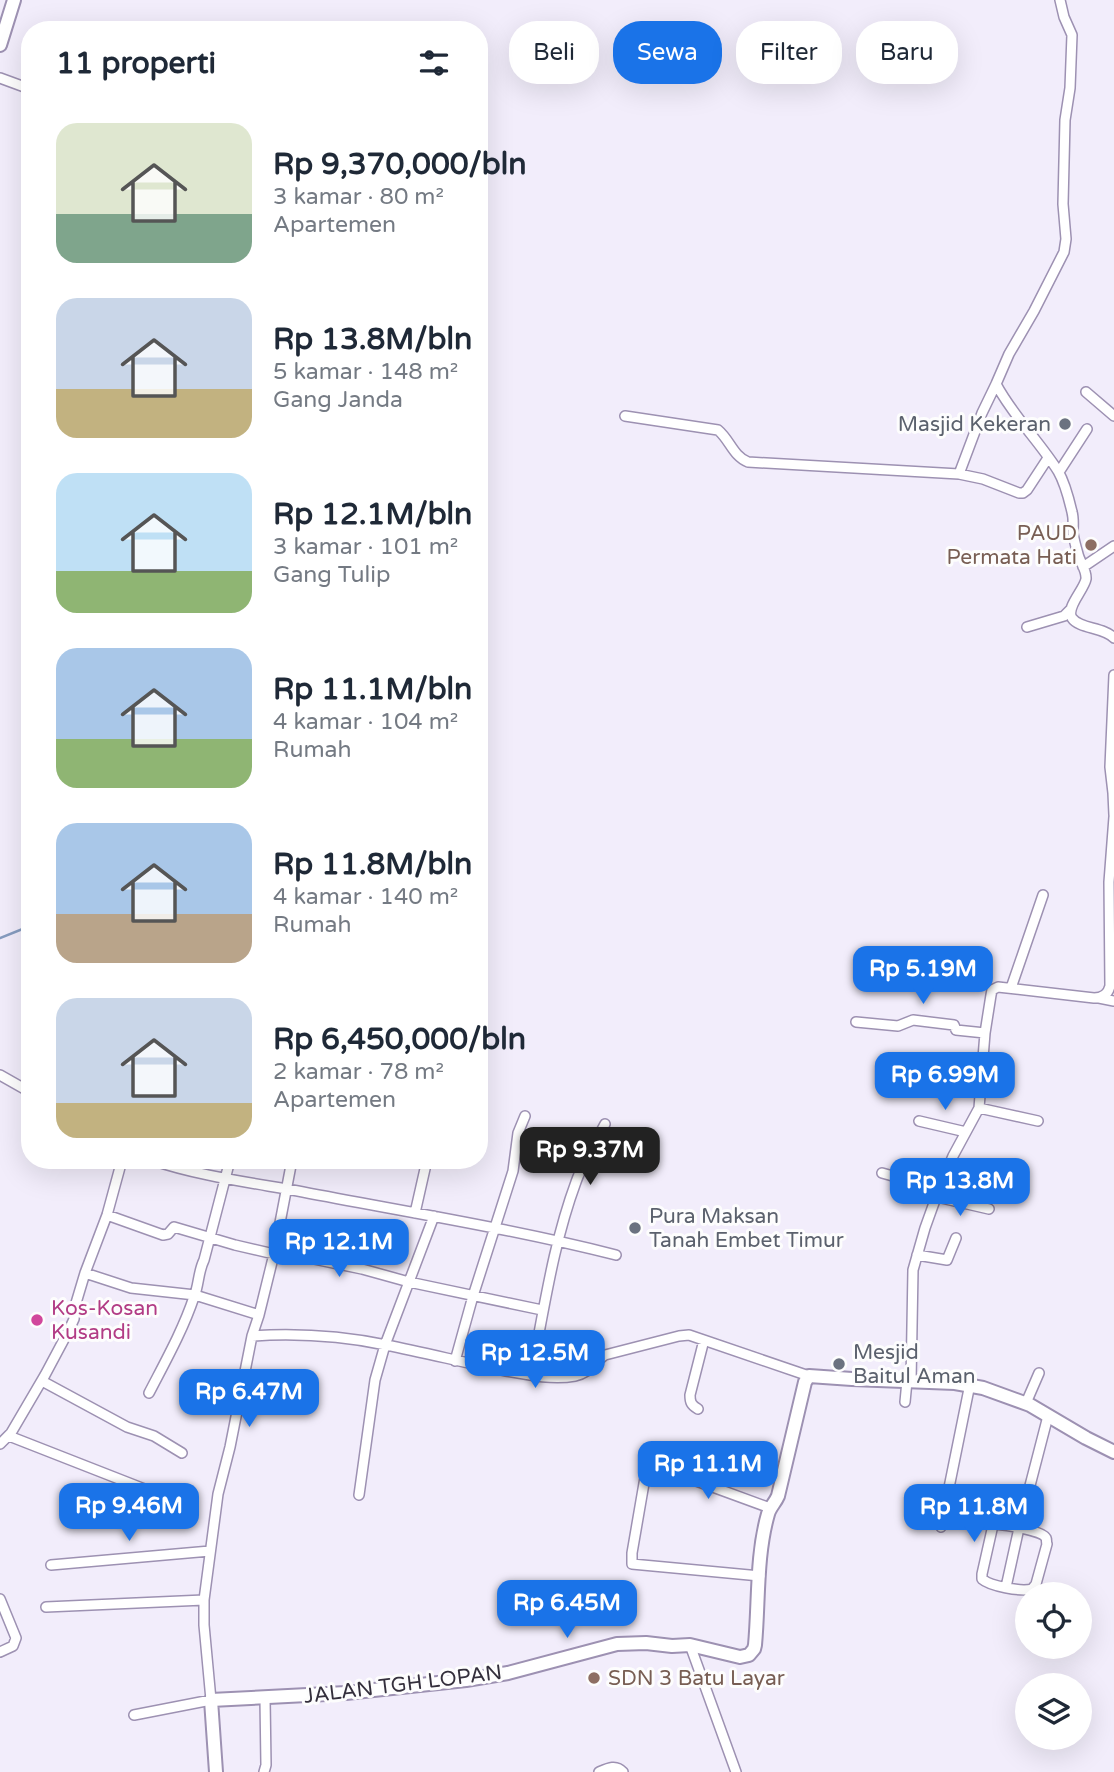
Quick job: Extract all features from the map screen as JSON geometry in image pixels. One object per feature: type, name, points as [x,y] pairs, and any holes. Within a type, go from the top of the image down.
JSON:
[{"type":"street","points":[[0,45],[14,0]]},
{"type":"street","points":[[959,474],[982,413],[1009,354],[1064,252],[1065,120],[1070,88],[1072,35],[1060,0]]},
{"type":"street","points":[[0,78],[21,86]]},
{"type":"street","points":[[996,384],[1017,418],[1059,472],[1072,508],[1073,531],[1084,571],[1084,585],[1064,616],[1027,627]]},
{"type":"street","points":[[1086,392],[1114,416]]},
{"type":"street","points":[[625,416],[718,430],[736,455],[748,462],[959,474],[983,479],[1019,493],[1027,490],[1048,458]]},
{"type":"street","points":[[1059,472],[1087,429]]},
{"type":"street","points":[[1084,571],[1114,546]]},
{"type":"street","points":[[1070,610],[1073,620],[1109,633],[1114,638]]},
{"type":"street","points":[[1099,998],[1107,993],[1110,986],[1109,882],[1114,816],[1110,767],[1114,675]]},
{"type":"street","points":[[1011,988],[1043,895]]},
{"type":"street","points":[[905,1402],[909,1381],[912,1278],[938,1193],[953,1156],[979,1108],[985,1033],[992,990],[998,987],[1011,988],[1114,1001]]},
{"type":"street","points":[[856,1022],[898,1026],[913,1020],[954,1024],[956,1031],[985,1033]]},
{"type":"street","points":[[0,1075],[21,1087]]},
{"type":"street","points":[[979,1108],[1038,1121]]},
{"type":"street","points":[[455,1361],[472,1296],[513,1171],[519,1133],[525,1116]]},
{"type":"street","points":[[919,1121],[966,1132]]},
{"type":"street","points":[[531,1375],[557,1242],[576,1180],[606,1124]]},
{"type":"street","points":[[0,1444],[9,1436],[42,1381],[74,1319],[85,1273],[107,1215],[120,1169]]},
{"type":"street","points":[[183,1169],[434,1216],[616,1255]]},
{"type":"street","points":[[149,1393],[195,1295],[199,1271],[228,1169]]},
{"type":"street","points":[[216,1772],[204,1600],[210,1551],[218,1494],[274,1254],[290,1169]]},
{"type":"street","points":[[415,1213],[425,1169]]},
{"type":"street","points":[[882,1173],[989,1209]]},
{"type":"street","points":[[107,1215],[163,1235],[168,1234],[174,1227],[274,1254],[362,1269],[409,1282],[542,1310]]},
{"type":"street","points":[[359,1495],[375,1381],[385,1345],[434,1216]]},
{"type":"street","points":[[917,1255],[947,1260],[956,1238]]},
{"type":"street","points":[[85,1273],[131,1288],[195,1295],[259,1315]]},
{"type":"street","points":[[253,1336],[320,1336],[385,1345],[531,1375],[578,1375],[590,1370],[597,1360],[605,1356],[689,1335],[809,1376],[970,1384],[1027,1403],[1114,1452]]},
{"type":"street","points":[[698,1409],[690,1402],[690,1395],[704,1340]]},
{"type":"street","points":[[1027,1403],[1039,1373]]},
{"type":"street","name":"JALAN TGH LOPAN","points":[[211,1700],[346,1693],[466,1680],[618,1644],[690,1645],[740,1657],[749,1655],[755,1645],[762,1545],[770,1508],[778,1496],[805,1382],[809,1376]]},
{"type":"street","points":[[42,1381],[127,1427],[154,1436],[182,1453]]},
{"type":"street","points":[[941,1527],[970,1384]]},
{"type":"street","points":[[1006,1587],[1048,1416]]},
{"type":"street","points":[[9,1436],[170,1499]]},
{"type":"street","points":[[760,1576],[632,1564],[632,1553],[647,1466],[650,1464],[770,1508]]},
{"type":"street","points":[[993,1525],[1042,1534],[1047,1539],[1047,1544],[1034,1587],[1027,1591],[1006,1587],[986,1583],[982,1579],[993,1525]]},
{"type":"street","points":[[51,1565],[210,1551]]},
{"type":"street","points":[[0,1599],[15,1636],[15,1644],[0,1652]]},
{"type":"street","points":[[46,1607],[204,1600]]},
{"type":"street","points":[[690,1645],[736,1772]]},
{"type":"street","points":[[264,1772],[267,1765],[265,1699]]},
{"type":"street","points":[[134,1715],[211,1700]]},
{"type":"street","points":[[599,1772],[614,1767],[623,1772]]},
{"type":"waterway","points":[[0,938],[21,930]]},
{"type":"place","name":"Masjid Kekeran","points":[[1065,424]]},
{"type":"place","name":"PAUD Permata Hati","points":[[1091,545]]},
{"type":"place","name":"Pura Maksan Tanah Embet Timur","points":[[635,1228]]},
{"type":"place","name":"Kos-Kosan Kusandi","points":[[37,1320]]},
{"type":"place","name":"Mesjid Baitul Aman","points":[[839,1364]]},
{"type":"place","name":"SDN 3 Batu Layar","points":[[594,1678]]}]
